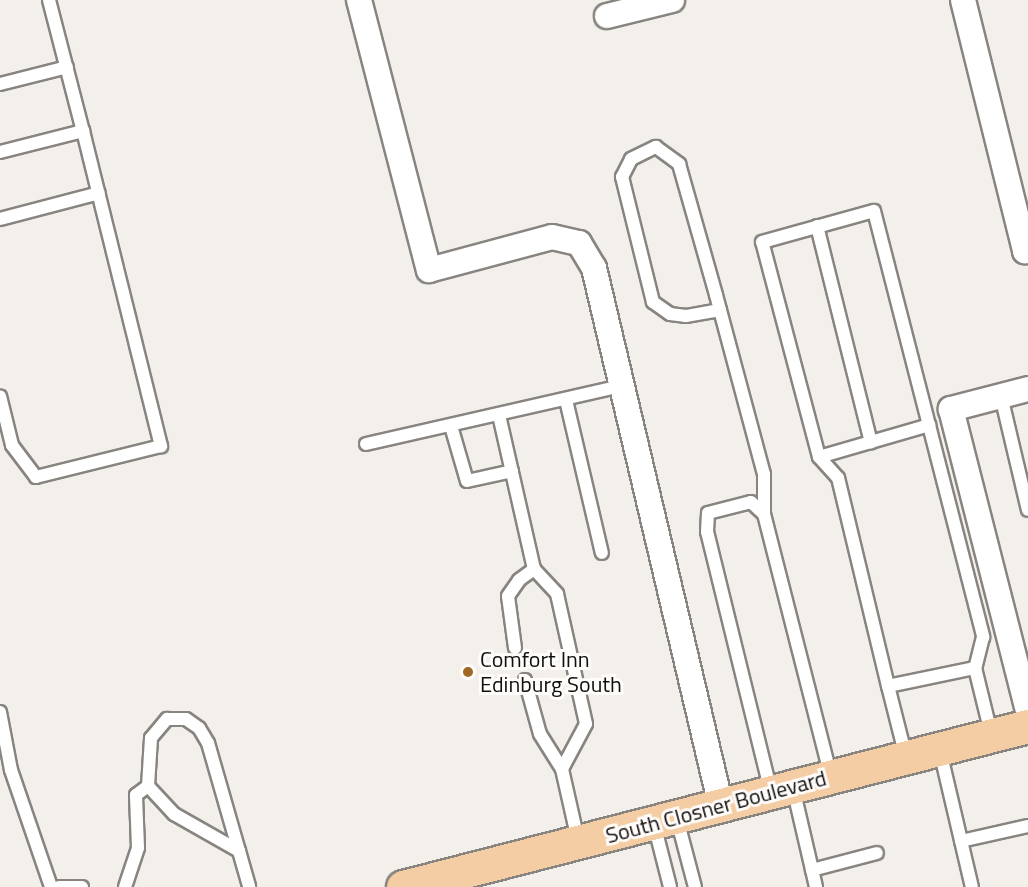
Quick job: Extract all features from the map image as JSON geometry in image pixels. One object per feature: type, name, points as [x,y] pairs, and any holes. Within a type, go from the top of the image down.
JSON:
[{"type":"main road","name":"South Closner Boulevard","points":[[403,887],[450,881],[579,843],[1028,726]]},
{"type":"street","points":[[359,0],[429,270],[552,237],[579,243],[594,268],[721,806]]},
{"type":"street","points":[[607,16],[672,0]]},
{"type":"street","points":[[963,0],[1027,251]]},
{"type":"street","points":[[1028,389],[951,409],[1028,710]]},
{"type":"lane","points":[[0,396],[12,445],[36,477],[161,446],[49,0]]},
{"type":"lane","points":[[0,84],[67,67]]},
{"type":"lane","points":[[0,152],[83,130]]},
{"type":"lane","points":[[720,310],[686,316],[670,314],[653,302],[622,177],[631,159],[656,147],[679,164],[720,310],[764,474],[764,514],[831,777]]},
{"type":"lane","points":[[0,219],[99,193]]},
{"type":"lane","points":[[907,758],[838,478],[819,457],[762,242],[874,211],[983,637],[975,668],[992,736]]},
{"type":"lane","points":[[817,226],[871,442]]},
{"type":"lane","points":[[366,444],[622,386]]},
{"type":"lane","points":[[1000,396],[1028,510]]},
{"type":"lane","points":[[566,400],[602,553]]},
{"type":"lane","points":[[499,415],[534,569],[557,594],[586,724],[562,769]]},
{"type":"lane","points":[[819,457],[928,425]]},
{"type":"lane","points":[[451,426],[466,481],[512,471]]},
{"type":"lane","points":[[764,514],[751,502],[708,513],[707,531],[782,790],[812,870],[816,887]]},
{"type":"lane","points":[[515,648],[508,596],[519,580],[534,569]]},
{"type":"lane","points":[[888,686],[975,668]]},
{"type":"lane","points":[[525,680],[540,734],[562,769],[579,843]]},
{"type":"lane","points":[[0,712],[10,770],[51,887]]},
{"type":"lane","points":[[239,851],[174,814],[148,786],[151,738],[166,719],[186,719],[199,728],[208,743],[239,851],[249,887]]},
{"type":"lane","points":[[939,749],[972,887]]},
{"type":"lane","points":[[125,887],[138,848],[136,795],[148,786]]},
{"type":"lane","points":[[665,820],[670,887]]},
{"type":"lane","points":[[665,820],[695,887]]},
{"type":"lane","points":[[961,841],[1028,826]]},
{"type":"lane","points":[[812,870],[877,853]]},
{"type":"lane","points":[[59,887],[82,887]]},
{"type":"place","name":"Comfort Inn Edinburg South","points":[[468,672]]}]
